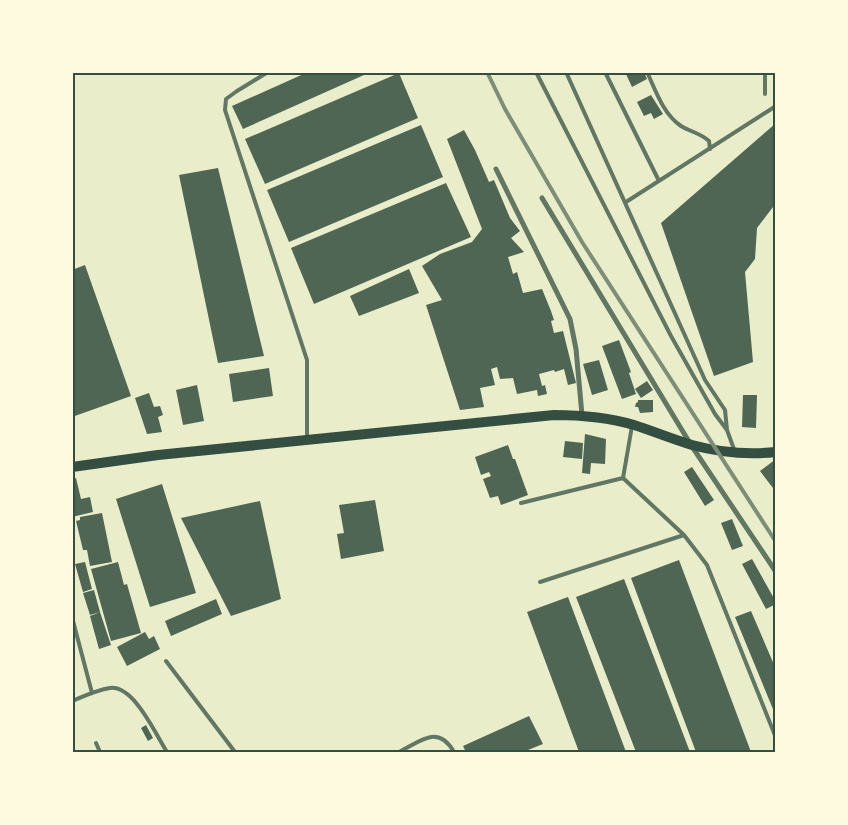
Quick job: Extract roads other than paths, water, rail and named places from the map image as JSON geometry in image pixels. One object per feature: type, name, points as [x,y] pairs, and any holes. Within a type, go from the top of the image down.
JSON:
[{"type":"main road","points":[[72,467],[158,455],[554,415],[582,415],[633,424],[691,445],[715,450],[776,452]]},
{"type":"street","points":[[496,169],[570,319],[576,349],[582,415]]},
{"type":"street","points":[[542,198],[691,445],[776,572]]},
{"type":"lane","points":[[268,72],[226,99],[225,110],[307,360],[307,440]]},
{"type":"lane","points":[[536,72],[672,336],[715,414],[727,430]]},
{"type":"lane","points":[[566,72],[705,380],[725,410],[727,430],[735,452]]},
{"type":"lane","points":[[605,72],[659,181]]},
{"type":"lane","points":[[647,72],[669,115],[682,126],[701,134],[709,141],[710,149]]},
{"type":"lane","points":[[765,72],[765,94]]},
{"type":"lane","points":[[626,202],[776,106]]},
{"type":"lane","points":[[623,478],[633,424]]},
{"type":"lane","points":[[520,504],[623,478]]},
{"type":"lane","points":[[623,478],[684,535],[707,565],[776,738]]},
{"type":"lane","points":[[540,582],[684,535]]},
{"type":"lane","points":[[72,617],[92,693]]},
{"type":"lane","points":[[166,661],[235,752]]},
{"type":"lane","points":[[72,701],[112,688],[124,692],[136,702],[167,752]]},
{"type":"lane","points":[[399,752],[428,738],[441,737],[450,744],[454,752]]},
{"type":"lane","points":[[96,743],[100,752]]},
{"type":"railway","points":[[487,72],[505,109],[582,242],[776,542]]}]
